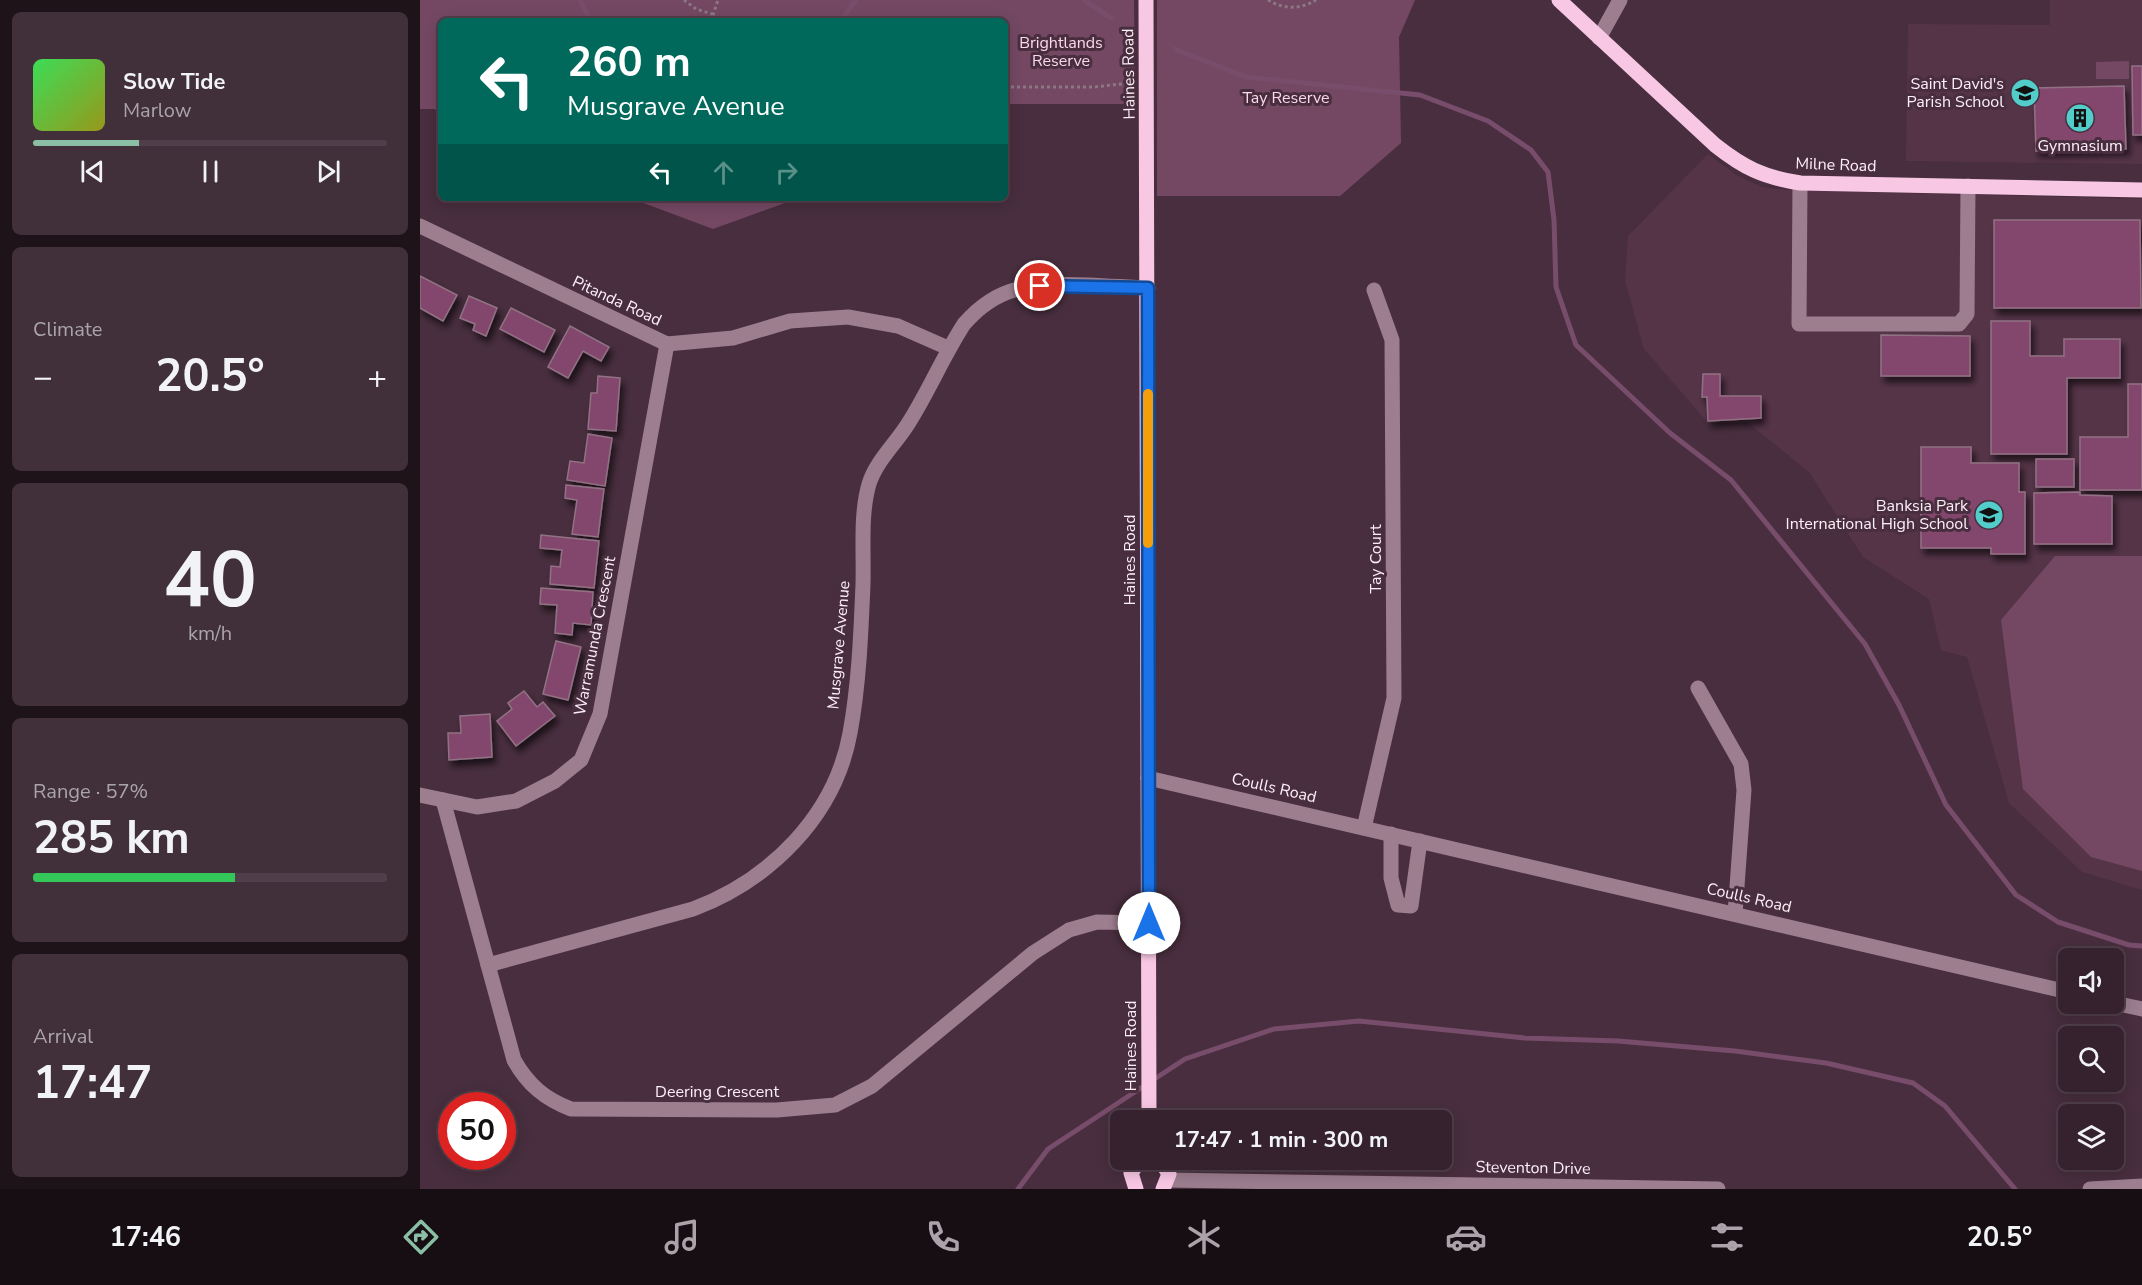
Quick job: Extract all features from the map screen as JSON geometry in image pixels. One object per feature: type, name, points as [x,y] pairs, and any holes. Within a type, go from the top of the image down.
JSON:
[{"type":"main road","name":"Haines Road","points":[[1146,0],[1149,1110]]},
{"type":"main road","name":"Milne Road","points":[[1560,0],[1742,166],[1770,178],[1800,183],[2142,190]]},
{"type":"main road","points":[[1133,1170],[1131,1173],[1136,1189]]},
{"type":"main road","points":[[1166,1185],[1167,1170]]},
{"type":"street","points":[[1599,38],[1620,0]]},
{"type":"street","points":[[1800,183],[1799,324],[1959,324],[1967,314],[1968,186]]},
{"type":"street","name":"Pitanda Road","points":[[420,226],[667,344],[733,338],[790,321],[848,317],[898,326],[948,348]]},
{"type":"street","name":"Musgrave Avenue","points":[[488,965],[693,909],[720,899],[767,868],[806,827],[824,804],[837,778],[850,735],[860,644],[865,513],[869,486],[879,464],[910,422],[948,348],[975,311],[1017,289],[1040,286],[1148,288]]},
{"type":"street","name":"Tay Court","points":[[1364,828],[1394,698],[1392,340],[1374,290]]},
{"type":"street","name":"Warramunda Crescent","points":[[420,795],[477,807],[516,801],[555,781],[581,760],[600,714],[667,344]]},
{"type":"street","points":[[1698,688],[1741,764],[1744,790],[1735,914]]},
{"type":"street","name":"Coulls Road","points":[[1148,778],[2058,990]]},
{"type":"street","name":"Deering Crescent","points":[[443,800],[514,1060],[522,1075],[551,1101],[571,1109],[813,1109],[835,1105],[872,1086],[1033,953],[1069,930],[1097,922],[1149,923]]},
{"type":"street","points":[[1392,834],[1391,878],[1398,905],[1411,906],[1420,841]]},
{"type":"street","points":[[2124,1005],[2142,1009]]},
{"type":"street","name":"Steventon Drive","points":[[1166,1185],[1718,1189]]},
{"type":"street","points":[[2090,1189],[2142,1186]]},
{"type":"path","points":[[684,0],[696,9],[712,14]]},
{"type":"path","points":[[711,18],[718,0]]},
{"type":"path","points":[[1268,0],[1278,6],[1297,8],[1316,0]]},
{"type":"path","points":[[1008,87],[1094,87],[1147,81]]},
{"type":"shaded area","name":"Saint David's Parish School","points":[[2050,0],[2142,0],[2142,164],[1906,161],[1908,24],[2050,25]]},
{"type":"shaded area","name":"Banksia Park International High School","points":[[1708,154],[1736,175],[1762,187],[1785,190],[2142,199],[2142,890],[2082,872],[2009,803],[1967,657],[1941,650],[1929,599],[1863,557],[1809,472],[1747,422],[1708,423],[1644,349],[1625,281],[1628,236]]},
{"type":"green space","name":"Brightlands Reserve","points":[[420,0],[1134,0],[1135,104],[1008,104],[1008,18],[438,18],[438,111],[420,109]]},
{"type":"green space","name":"Tay Reserve","points":[[1157,0],[1415,0],[1399,37],[1401,143],[1340,196],[1157,196]]},
{"type":"green space","points":[[2129,61],[2129,79],[2096,79],[2096,62]]},
{"type":"green space","points":[[638,201],[791,201],[713,229]]},
{"type":"green space","points":[[2055,556],[2142,556],[2142,871],[2091,857],[2023,789],[2001,620]]},
{"type":"building","points":[[2132,66],[2142,66],[2142,135],[2133,135]]},
{"type":"building","name":"Gymnasium","points":[[2124,86],[2126,149],[2036,151],[2034,88]]},
{"type":"building","points":[[1994,220],[2140,220],[2141,308],[1994,308]]},
{"type":"building","points":[[420,276],[457,295],[443,321],[420,308]]},
{"type":"building","points":[[469,296],[497,308],[486,336],[473,330],[475,324],[460,318]]},
{"type":"building","points":[[511,308],[555,330],[544,352],[500,329]]},
{"type":"building","points":[[1991,321],[2030,321],[2030,356],[2064,356],[2064,339],[2120,339],[2120,378],[2067,378],[2067,454],[1991,454]]},
{"type":"building","points":[[570,326],[609,347],[601,361],[583,351],[568,378],[548,367]]},
{"type":"building","points":[[1881,335],[1970,336],[1970,376],[1881,376]]},
{"type":"building","points":[[1703,374],[1720,374],[1720,396],[1761,396],[1761,418],[1708,421],[1707,397],[1702,397]]},
{"type":"building","points":[[598,376],[620,378],[616,431],[588,429],[591,393],[597,393]]},
{"type":"building","points":[[2128,384],[2142,384],[2142,490],[2080,490],[2080,437],[2128,437]]},
{"type":"building","points":[[588,434],[612,438],[605,486],[567,480],[570,461],[584,463]]},
{"type":"building","points":[[1921,447],[1971,447],[1971,463],[2019,463],[2019,492],[2025,492],[2025,554],[1991,554],[1991,548],[1921,548]]},
{"type":"building","points":[[2036,459],[2074,459],[2074,487],[2036,487]]},
{"type":"building","points":[[566,485],[604,489],[598,537],[572,534],[577,500],[565,498]]},
{"type":"building","points":[[2080,492],[2080,495],[2112,496],[2112,544],[2034,544],[2034,493]]},
{"type":"building","points":[[541,535],[599,541],[594,588],[550,584],[551,566],[560,567],[562,550],[540,548]]},
{"type":"building","points":[[541,588],[593,592],[591,625],[573,623],[572,635],[555,633],[557,605],[540,604]]},
{"type":"building","points":[[556,641],[581,647],[568,700],[543,694]]},
{"type":"building","points":[[524,691],[537,707],[543,702],[555,716],[516,746],[497,721],[512,709],[508,703]]},
{"type":"building","points":[[490,714],[492,757],[449,760],[448,733],[461,733],[460,716]]},
{"type":"waterway","points":[[580,0],[589,18]]},
{"type":"waterway","points":[[843,18],[856,0]]},
{"type":"waterway","points":[[1084,0],[1111,18]]},
{"type":"waterway","points":[[1175,49],[1246,77],[1420,95],[1488,121],[1531,150],[1548,172],[1554,220],[1556,287],[1576,345],[1670,433],[1731,480],[1865,644],[1899,705],[1946,805],[2016,895],[2058,922],[2129,945],[2142,946]]},
{"type":"waterway","points":[[1018,1189],[1048,1149],[1185,1059],[1274,1029],[1359,1021],[1525,1038],[1618,1041],[1735,1051],[1826,1063],[1913,1083],[1945,1106],[2015,1189]]},
{"type":"slow traffic","points":[[1148,394],[1148,543]]},
{"type":"place","name":"Saint David's Parish School","points":[[2025,93]]},
{"type":"place","name":"Gymnasium","points":[[2080,118]]},
{"type":"place","name":"Banksia Park International High School","points":[[1989,515]]},
{"type":"route","points":[[1040,286],[1148,288],[1149,923]]}]
